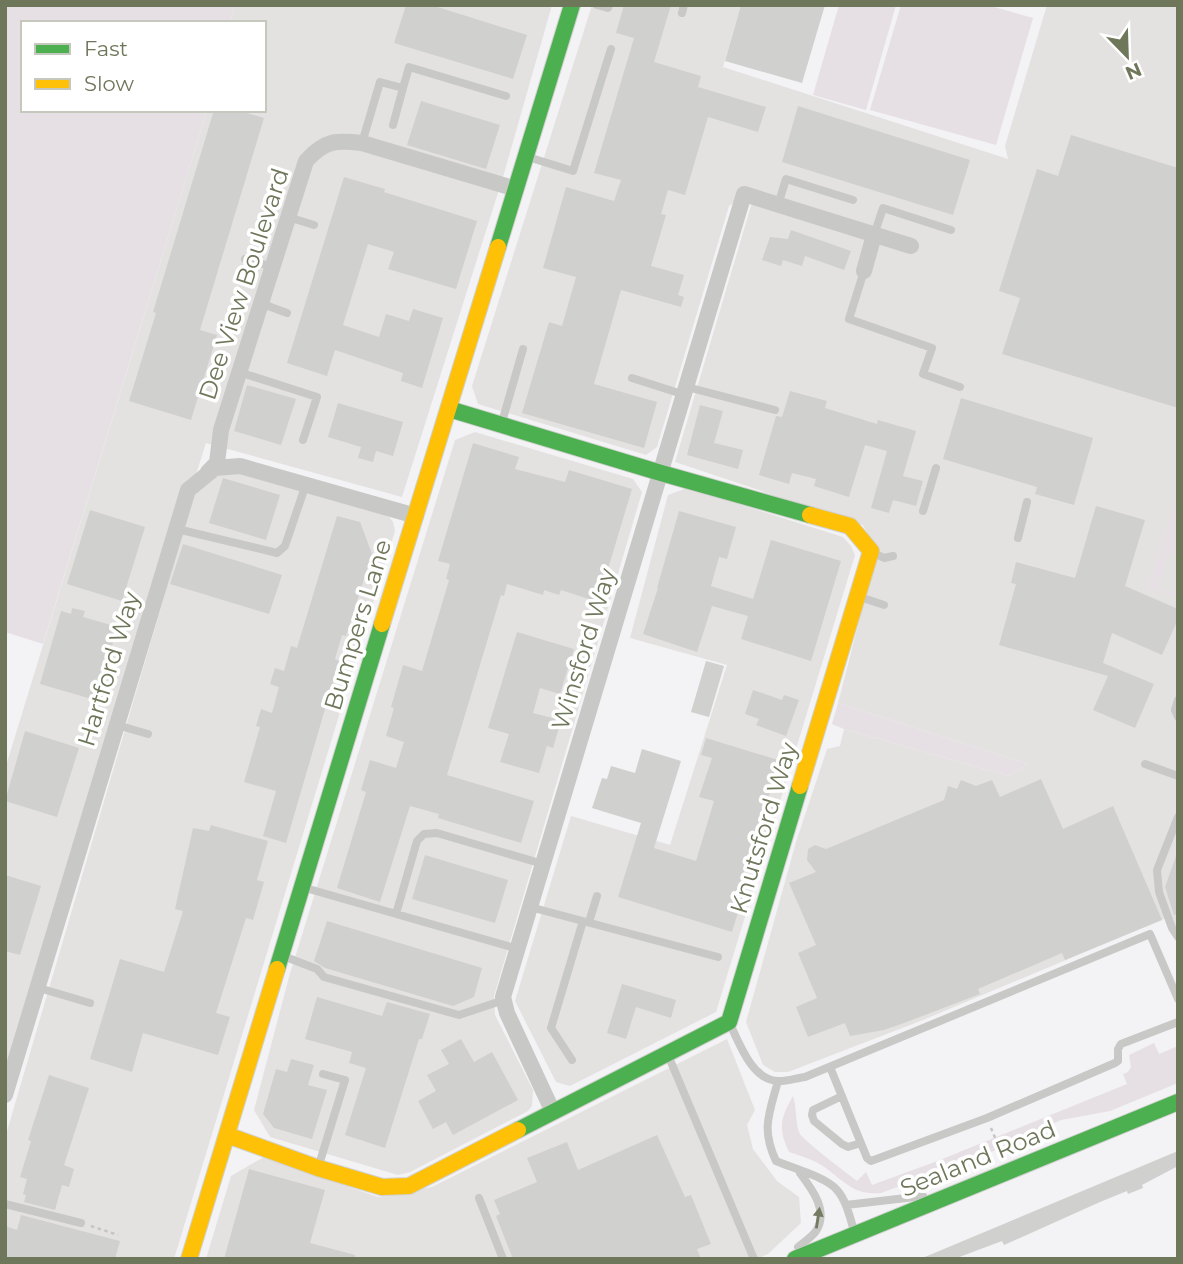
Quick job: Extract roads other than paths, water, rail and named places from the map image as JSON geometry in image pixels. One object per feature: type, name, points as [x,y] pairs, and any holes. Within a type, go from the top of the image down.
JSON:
[{"type":"street","name":"Bumpers Lane","points":[[189,1259],[572,5]]},
{"type":"street","name":"Dee View Boulevard","points":[[208,472],[217,463],[221,430],[306,161],[318,147],[338,140],[362,143],[516,189]]},
{"type":"street","name":"Winsford Way","points":[[504,1000],[744,194],[778,205]]},
{"type":"street","points":[[778,205],[911,246]]},
{"type":"street","points":[[864,271],[874,235]]},
{"type":"street","points":[[449,409],[850,526],[871,551]]},
{"type":"street","points":[[208,472],[223,466],[240,466],[416,516]]},
{"type":"street","name":"Hartford Way","points":[[5,1095],[175,528],[188,490],[208,472]]},
{"type":"street","name":"Knutsford Way","points":[[729,1022],[871,551]]},
{"type":"street","points":[[504,1000],[507,1013],[553,1112]]},
{"type":"street","points":[[228,1135],[318,1168],[382,1187],[410,1186],[729,1022]]},
{"type":"street","name":"Sealand Road","points":[[795,1259],[1178,1102]]},
{"type":"lane","points":[[597,5],[608,8],[609,5]]},
{"type":"lane","points":[[525,156],[573,171],[611,49]]},
{"type":"lane","points":[[393,125],[410,67],[506,96]]},
{"type":"lane","points":[[362,143],[380,82],[404,88]]},
{"type":"lane","points":[[778,205],[786,179],[853,200]]},
{"type":"lane","points":[[874,235],[883,208],[951,230]]},
{"type":"lane","points":[[288,217],[314,225]]},
{"type":"lane","points":[[245,260],[273,267]]},
{"type":"lane","points":[[864,271],[849,318],[932,348],[923,374],[960,387]]},
{"type":"lane","points":[[260,303],[287,313]]},
{"type":"lane","points":[[502,425],[523,349]]},
{"type":"lane","points":[[239,372],[317,397],[303,440]]},
{"type":"lane","points":[[632,378],[775,410]]},
{"type":"lane","points":[[923,511],[936,468]]},
{"type":"lane","points":[[175,528],[277,553],[285,546],[306,484]]},
{"type":"lane","points":[[1018,538],[1027,502]]},
{"type":"lane","points":[[871,551],[884,558],[893,556]]},
{"type":"lane","points":[[857,597],[884,605]]},
{"type":"lane","points":[[1178,700],[1175,710],[1178,717]]},
{"type":"lane","points":[[117,725],[148,734]]},
{"type":"lane","points":[[1145,764],[1178,776]]},
{"type":"lane","points":[[1178,817],[1157,870],[1159,892],[1178,937]]},
{"type":"lane","points":[[396,914],[417,841],[424,834],[437,833],[543,864]]},
{"type":"lane","points":[[301,887],[517,949]]},
{"type":"lane","points":[[572,1060],[551,1028],[597,896]]},
{"type":"lane","points":[[530,907],[718,957]]},
{"type":"lane","points":[[729,1022],[753,1067],[766,1078],[778,1081],[805,1077],[1150,934],[1178,999]]},
{"type":"lane","points":[[281,956],[317,969],[324,977],[459,1015],[504,1000]]},
{"type":"lane","points":[[39,988],[90,1003]]},
{"type":"lane","points":[[830,1067],[867,1158],[877,1161],[987,1118],[1115,1063],[1118,1061],[1121,1044],[1178,1023]]},
{"type":"lane","points":[[667,1053],[754,1259]]},
{"type":"lane","points":[[318,1168],[345,1080],[323,1074]]},
{"type":"lane","points":[[778,1081],[766,1125],[768,1144],[776,1161],[837,1189],[846,1205],[855,1234]]},
{"type":"lane","points":[[842,1096],[813,1110],[814,1121],[848,1147],[861,1143]]},
{"type":"lane","points":[[786,1259],[816,1232],[821,1217],[813,1190],[798,1171]]},
{"type":"lane","points":[[846,1205],[960,1190]]},
{"type":"lane","points":[[479,1198],[503,1259]]},
{"type":"lane","points":[[6,1205],[81,1223]]}]
